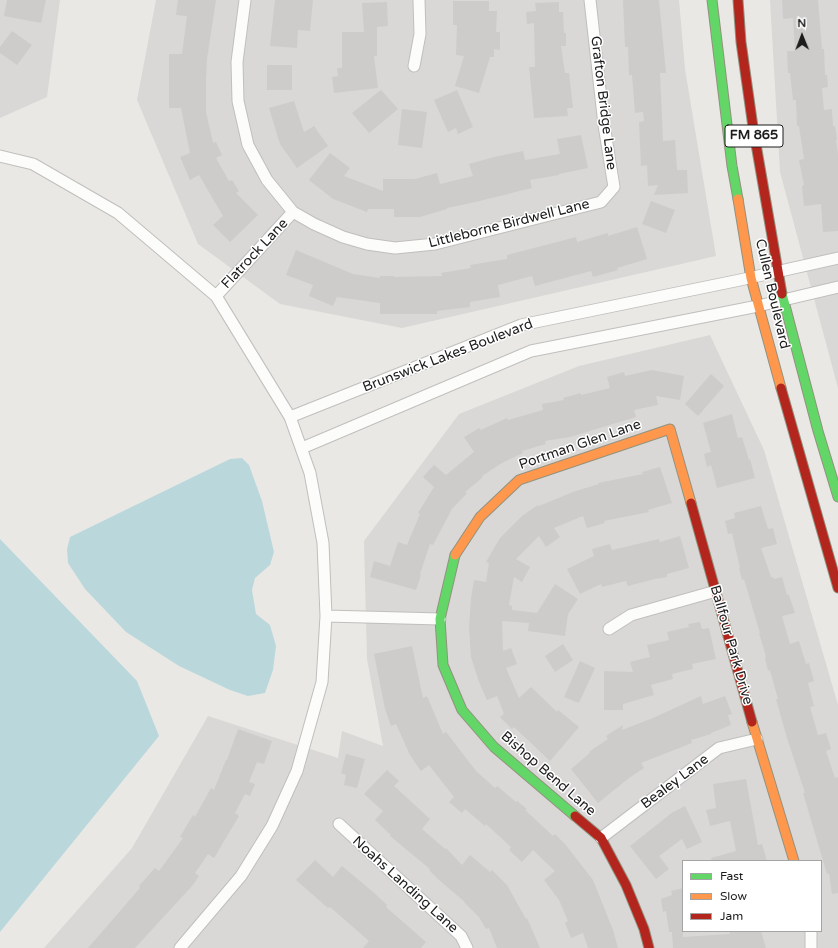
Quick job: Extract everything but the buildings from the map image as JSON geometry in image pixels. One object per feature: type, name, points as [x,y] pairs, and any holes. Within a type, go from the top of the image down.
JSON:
[{"type":"street","name":"Littleborne Birdwell Lane","points":[[245,0],[237,62],[238,101],[248,145],[267,180],[293,212],[314,224],[367,244],[394,248],[435,244],[601,202]]},
{"type":"street","points":[[414,66],[420,34],[419,0]]},
{"type":"street","name":"Grafton Bridge Lane","points":[[590,0],[604,125],[614,187],[601,202]]},
{"type":"street","name":"Cullen Boulevard","points":[[712,0],[732,166],[751,278],[838,588]]},
{"type":"street","name":"Cullen Boulevard","points":[[738,0],[753,127],[778,272],[818,431],[838,497]]},
{"type":"street","points":[[0,156],[33,164],[118,213],[216,296],[290,417],[310,473],[323,543],[326,616],[322,682],[297,771],[272,826],[241,876],[180,948]]},
{"type":"street","name":"Flatrock Lane","points":[[216,296],[293,212]]},
{"type":"street","name":"Brunswick Lakes Boulevard","points":[[290,417],[522,325],[751,278],[838,258]]},
{"type":"street","name":"Brunswick Lakes Boulevard","points":[[302,448],[531,351],[758,306],[838,287]]},
{"type":"street","name":"Ballfour Park Drive","points":[[670,429],[757,739],[794,860]]},
{"type":"street","name":"Portman Glen Lane","points":[[440,619],[455,554],[480,517],[519,480],[670,429]]},
{"type":"street","points":[[609,629],[631,615],[716,591]]},
{"type":"street","points":[[326,616],[440,619]]},
{"type":"street","name":"Bishop Bend Lane","points":[[440,619],[443,665],[462,710],[494,747],[600,838],[626,885],[644,929],[649,948]]},
{"type":"street","name":"Bealey Lane","points":[[600,838],[719,748],[757,739]]},
{"type":"street","name":"Noahs Landing Lane","points":[[339,824],[461,936],[468,948]]},
{"type":"street","points":[[811,932],[811,948]]},
{"type":"shaded area","points":[[0,0],[60,0],[47,97],[0,118]]},
{"type":"shaded area","points":[[156,0],[679,0],[685,69],[716,256],[402,328],[280,304],[198,244],[137,100]]},
{"type":"shaded area","points":[[770,0],[838,0],[838,388],[780,172]]},
{"type":"shaded area","points":[[710,335],[764,450],[838,705],[838,948],[44,948],[132,848],[208,716],[338,758],[342,731],[383,746],[367,659],[364,541],[459,414],[579,366]]},
{"type":"water","points":[[242,458],[249,465],[262,501],[274,552],[270,565],[255,578],[252,590],[256,614],[270,625],[276,646],[273,670],[265,693],[248,696],[230,690],[179,666],[126,632],[85,589],[68,563],[67,549],[70,537],[230,459]]},
{"type":"water","points":[[0,539],[137,681],[159,736],[0,932]]},
{"type":"traffic: fast","points":[[712,0],[732,166],[738,199]]},
{"type":"traffic: fast","points":[[782,294],[818,431],[838,497]]},
{"type":"traffic: fast","points":[[455,555],[440,619],[443,665],[462,710],[494,747],[575,816]]},
{"type":"traffic: slow","points":[[738,199],[751,278],[781,388]]},
{"type":"traffic: slow","points":[[455,555],[480,517],[519,480],[670,429],[691,503]]},
{"type":"traffic: slow","points":[[752,722],[794,860]]},
{"type":"traffic: jam","points":[[738,0],[741,42],[753,127],[782,294]]},
{"type":"traffic: jam","points":[[781,388],[838,588]]},
{"type":"traffic: jam","points":[[691,503],[752,722]]},
{"type":"traffic: jam","points":[[575,816],[601,838],[626,885],[644,929],[649,948]]}]
